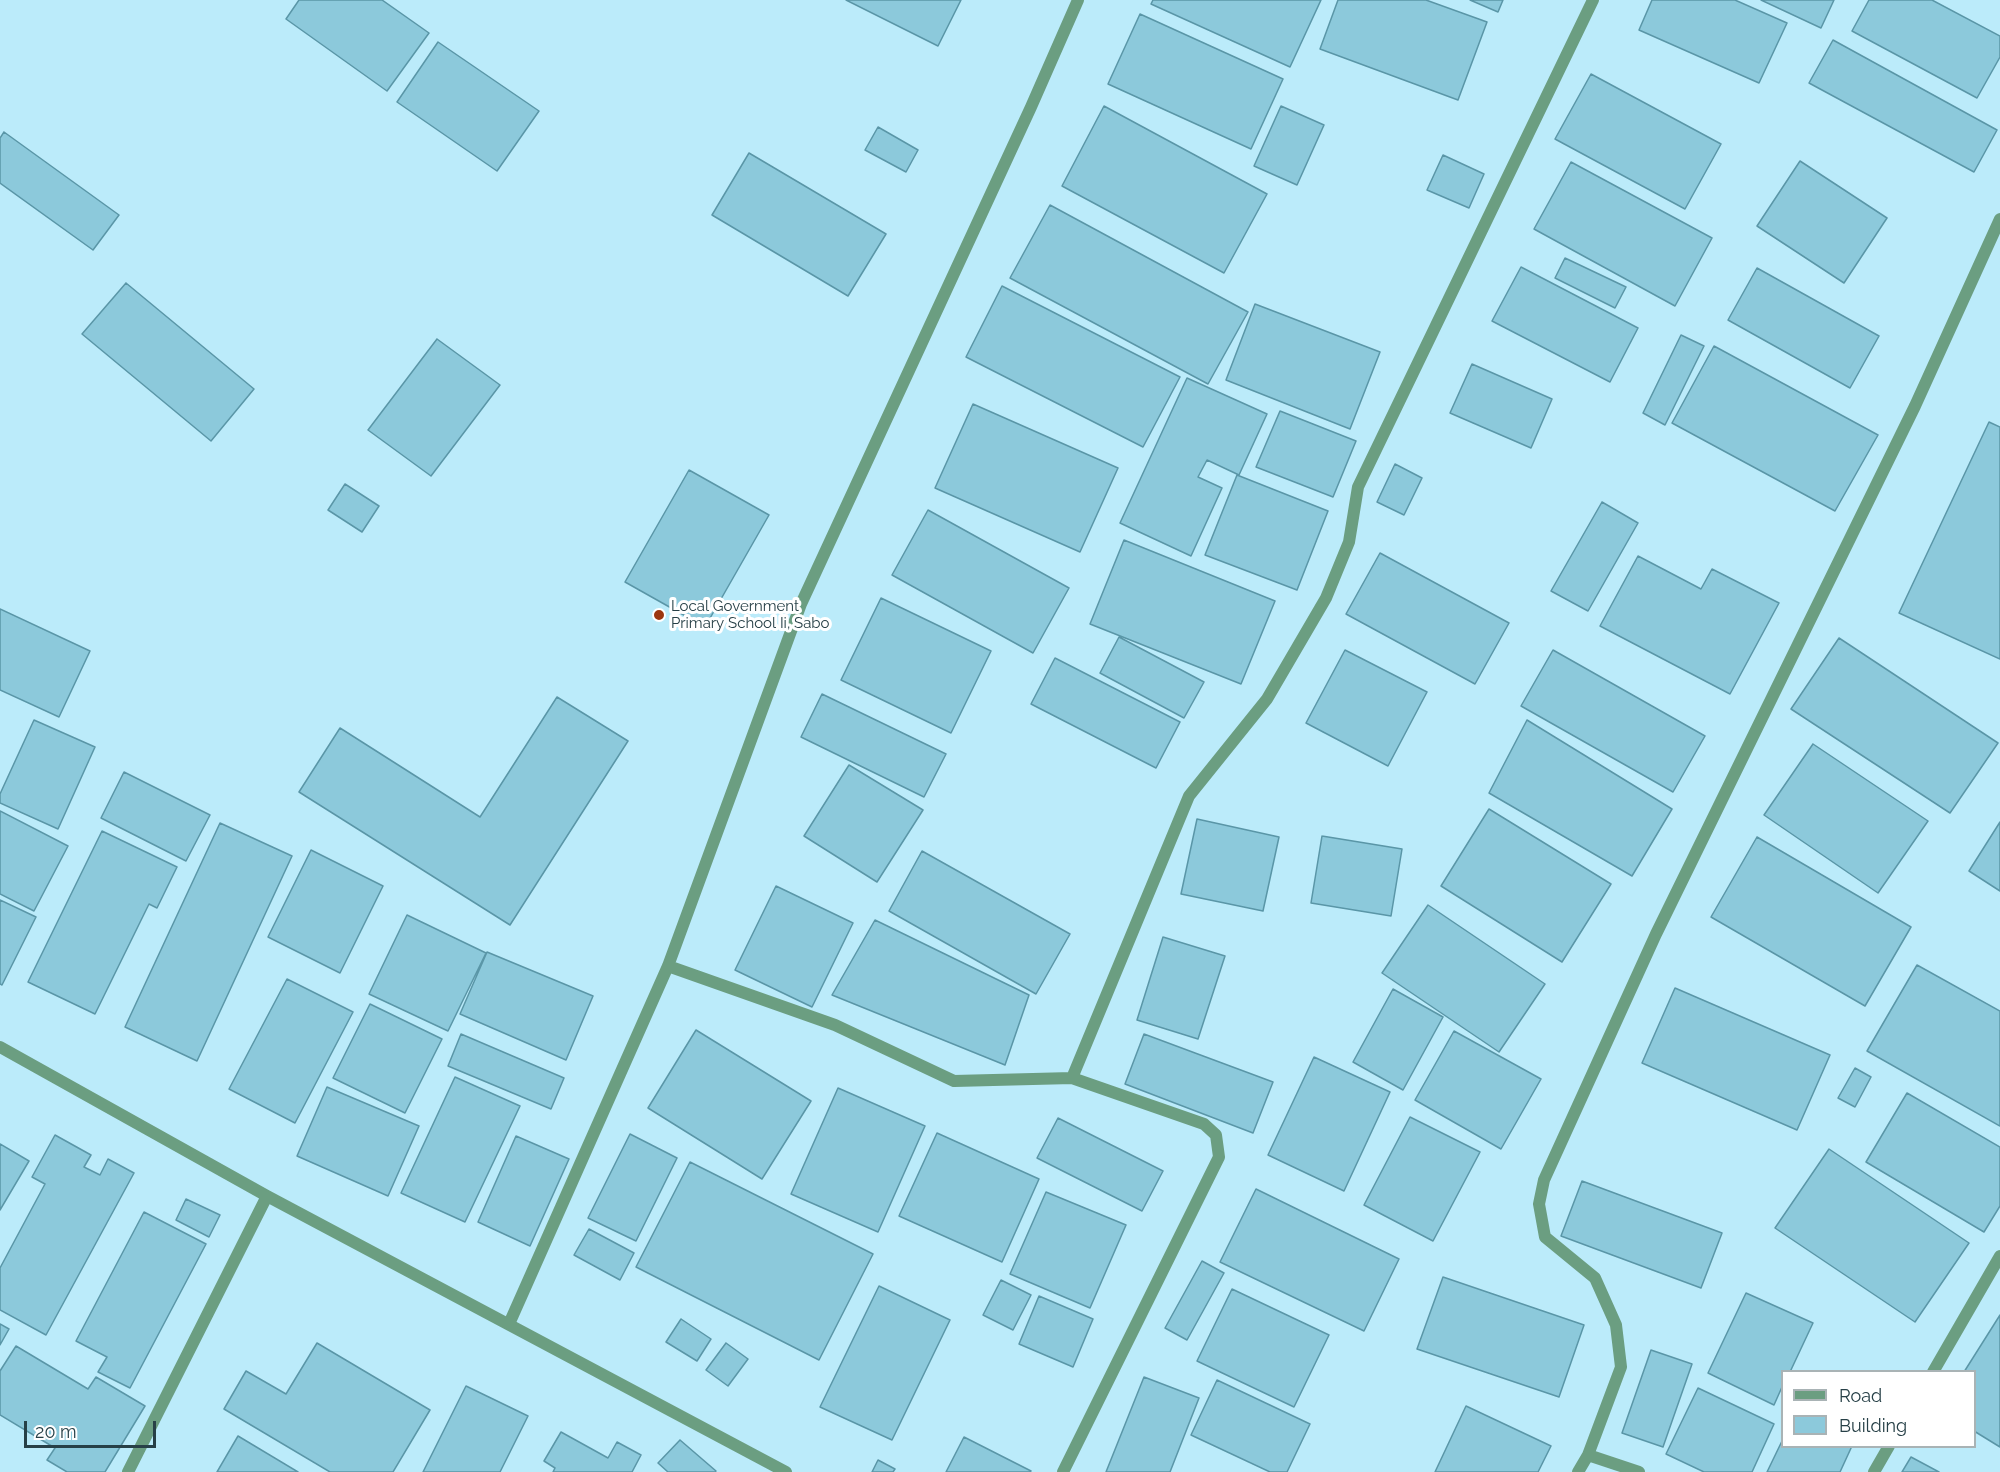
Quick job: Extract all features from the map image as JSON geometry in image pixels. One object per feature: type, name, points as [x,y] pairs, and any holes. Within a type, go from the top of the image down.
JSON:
[{"type":"street","points":[[509,1324],[668,966],[801,604],[1031,107],[1078,0]]},
{"type":"street","points":[[1072,1078],[1189,796],[1267,699],[1326,598],[1349,542],[1358,487],[1593,0]]},
{"type":"street","points":[[1578,1472],[1588,1455],[1621,1367],[1616,1325],[1595,1278],[1545,1237],[1539,1204],[1544,1180],[1656,934],[1915,406],[2000,219]]},
{"type":"street","points":[[668,966],[835,1025],[954,1081],[1072,1078],[1204,1124],[1216,1136],[1219,1157],[1064,1472]]},
{"type":"street","points":[[0,1047],[267,1196],[786,1472]]},
{"type":"street","points":[[128,1472],[267,1196]]},
{"type":"street","points":[[1934,1370],[2000,1257]]},
{"type":"street","points":[[1874,1472],[1888,1448]]},
{"type":"street","points":[[1588,1455],[1639,1472]]},
{"type":"building","points":[[299,0],[382,0],[429,33],[387,91],[286,19]]},
{"type":"building","points":[[846,0],[961,0],[938,46]]},
{"type":"building","points":[[1153,0],[1321,0],[1290,67],[1151,4]]},
{"type":"building","points":[[1338,0],[1426,0],[1487,22],[1458,100],[1320,49]]},
{"type":"building","points":[[1470,0],[1503,0],[1498,12]]},
{"type":"building","points":[[1652,0],[1735,0],[1787,23],[1759,83],[1639,30]]},
{"type":"building","points":[[1761,0],[1834,0],[1821,28]]},
{"type":"building","points":[[1869,0],[1932,0],[2000,36],[2000,57],[1977,98],[1852,31]]},
{"type":"building","points":[[1140,14],[1283,79],[1251,149],[1108,84]]},
{"type":"building","points":[[1833,40],[1997,130],[1974,172],[1809,83]]},
{"type":"building","points":[[438,42],[539,111],[497,171],[397,102]]},
{"type":"building","points":[[1591,74],[1721,144],[1685,209],[1555,139]]},
{"type":"building","points":[[1104,106],[1267,194],[1224,273],[1062,186]]},
{"type":"building","points":[[1281,106],[1324,125],[1297,185],[1254,166]]},
{"type":"building","points":[[878,127],[918,150],[906,172],[865,150]]},
{"type":"building","points":[[4,132],[119,215],[93,250],[0,183],[0,138]]},
{"type":"building","points":[[749,153],[886,234],[848,296],[712,215]]},
{"type":"building","points":[[1443,155],[1484,174],[1469,208],[1427,190]]},
{"type":"building","points":[[1800,161],[1887,218],[1844,283],[1757,226]]},
{"type":"building","points":[[1571,162],[1712,238],[1675,306],[1534,229]]},
{"type":"building","points":[[1050,205],[1248,312],[1208,384],[1010,278]]},
{"type":"building","points":[[1565,258],[1626,287],[1615,308],[1555,278]]},
{"type":"building","points":[[1521,267],[1638,328],[1610,382],[1492,321]]},
{"type":"building","points":[[1757,268],[1879,336],[1850,388],[1728,320]]},
{"type":"building","points":[[126,283],[254,389],[211,441],[82,334]]},
{"type":"building","points":[[1002,286],[1180,377],[1143,447],[966,357]]},
{"type":"building","points":[[1255,304],[1380,352],[1350,429],[1226,380]]},
{"type":"building","points":[[1681,335],[1704,346],[1665,425],[1643,413]]},
{"type":"building","points":[[437,339],[500,385],[431,476],[368,430]]},
{"type":"building","points":[[1714,346],[1878,435],[1835,511],[1672,423]]},
{"type":"building","points":[[1472,364],[1552,399],[1531,448],[1450,413]]},
{"type":"building","points":[[1187,378],[1267,414],[1239,475],[1207,460],[1198,477],[1222,488],[1191,556],[1120,523]]},
{"type":"building","points":[[973,404],[1118,468],[1080,552],[935,488]]},
{"type":"building","points":[[1280,411],[1356,441],[1333,497],[1256,467]]},
{"type":"building","points":[[1989,422],[2000,427],[2000,659],[1899,613]]},
{"type":"building","points":[[1395,464],[1422,478],[1404,515],[1377,502]]},
{"type":"building","points":[[689,470],[769,515],[705,627],[625,582]]},
{"type":"building","points":[[1237,475],[1328,511],[1297,590],[1205,555]]},
{"type":"building","points":[[345,484],[379,506],[362,532],[328,510]]},
{"type":"building","points":[[1602,502],[1638,523],[1588,611],[1551,591]]},
{"type":"building","points":[[928,510],[1069,588],[1033,653],[892,575]]},
{"type":"building","points":[[1124,540],[1275,601],[1241,684],[1090,624]]},
{"type":"building","points":[[1380,553],[1509,623],[1475,684],[1346,614]]},
{"type":"building","points":[[1638,556],[1701,589],[1712,569],[1779,603],[1730,694],[1600,626]]},
{"type":"building","points":[[881,598],[991,651],[951,733],[841,680]]},
{"type":"building","points":[[0,609],[90,651],[59,717],[0,690]]},
{"type":"building","points":[[1119,637],[1204,682],[1184,718],[1100,673]]},
{"type":"building","points":[[1839,638],[1998,743],[1950,813],[1791,709]]},
{"type":"building","points":[[1345,650],[1427,692],[1388,766],[1306,723]]},
{"type":"building","points":[[1553,650],[1705,736],[1673,792],[1521,706]]},
{"type":"building","points":[[1055,658],[1180,722],[1156,768],[1031,704]]},
{"type":"building","points":[[822,694],[946,754],[924,797],[801,737]]},
{"type":"building","points":[[557,697],[628,741],[510,925],[299,792],[340,728],[480,817]]},
{"type":"building","points":[[34,720],[95,747],[58,829],[0,803],[0,794]]},
{"type":"building","points":[[1527,720],[1672,809],[1632,876],[1489,793]]},
{"type":"building","points":[[1813,744],[1928,821],[1878,893],[1764,815]]},
{"type":"building","points":[[849,765],[923,810],[877,882],[804,836]]},
{"type":"building","points":[[124,772],[210,815],[186,861],[101,818]]},
{"type":"building","points":[[1489,809],[1611,884],[1562,962],[1441,886]]},
{"type":"building","points":[[0,811],[68,846],[34,911],[0,894]]},
{"type":"building","points":[[1197,819],[1279,837],[1263,911],[1181,894]]},
{"type":"building","points":[[2000,822],[2000,891],[1969,871]]},
{"type":"building","points":[[220,823],[292,856],[197,1061],[125,1027]]},
{"type":"building","points":[[102,831],[177,867],[157,908],[149,904],[95,1014],[28,982]]},
{"type":"building","points":[[1322,836],[1402,849],[1391,916],[1311,903]]},
{"type":"building","points":[[1757,837],[1911,927],[1865,1006],[1711,917]]},
{"type":"building","points":[[311,850],[383,886],[340,973],[268,937]]},
{"type":"building","points":[[922,851],[1070,934],[1036,994],[889,911]]},
{"type":"building","points":[[776,886],[853,923],[812,1007],[735,970]]},
{"type":"building","points":[[0,900],[36,917],[2,985],[0,984]]},
{"type":"building","points":[[1428,905],[1545,984],[1499,1052],[1382,973]]},
{"type":"building","points":[[407,915],[486,953],[448,1031],[369,994]]},
{"type":"building","points":[[875,920],[1029,995],[1005,1065],[832,995]]},
{"type":"building","points":[[1163,937],[1225,956],[1198,1039],[1137,1020]]},
{"type":"building","points":[[487,952],[593,996],[566,1060],[460,1014]]},
{"type":"building","points":[[1917,965],[2000,1011],[2000,1126],[1867,1051]]},
{"type":"building","points":[[287,979],[353,1012],[295,1123],[229,1089]]},
{"type":"building","points":[[1675,988],[1830,1055],[1797,1130],[1642,1063]]},
{"type":"building","points":[[1393,989],[1443,1017],[1403,1090],[1353,1062]]},
{"type":"building","points":[[370,1004],[442,1039],[405,1113],[333,1078]]},
{"type":"building","points":[[696,1030],[811,1101],[762,1179],[648,1108]]},
{"type":"building","points":[[1454,1031],[1541,1079],[1501,1149],[1415,1100]]},
{"type":"building","points":[[461,1034],[564,1078],[551,1109],[448,1066]]},
{"type":"building","points":[[1144,1034],[1273,1082],[1253,1133],[1125,1084]]},
{"type":"building","points":[[1314,1057],[1390,1092],[1344,1191],[1268,1155]]},
{"type":"building","points":[[1855,1068],[1871,1077],[1855,1107],[1838,1098]]},
{"type":"building","points":[[455,1077],[520,1106],[465,1222],[401,1193]]},
{"type":"building","points":[[327,1087],[419,1126],[388,1196],[297,1156]]},
{"type":"building","points":[[838,1088],[925,1126],[878,1232],[791,1194]]},
{"type":"building","points":[[1907,1093],[2000,1147],[2000,1206],[1984,1232],[1866,1162]]},
{"type":"building","points":[[1410,1117],[1480,1152],[1433,1241],[1364,1205]]},
{"type":"building","points":[[1058,1118],[1163,1171],[1142,1211],[1037,1158]]},
{"type":"building","points":[[937,1133],[1039,1179],[1002,1262],[899,1216]]},
{"type":"building","points":[[630,1134],[677,1158],[636,1241],[588,1218]]},
{"type":"building","points":[[55,1135],[91,1155],[84,1167],[100,1175],[108,1159],[134,1173],[46,1335],[0,1310],[0,1268],[45,1184],[32,1177]]},
{"type":"building","points":[[516,1136],[569,1159],[530,1246],[478,1222]]},
{"type":"building","points":[[0,1144],[29,1161],[0,1210]]},
{"type":"building","points":[[1829,1149],[1969,1243],[1915,1322],[1775,1228]]},
{"type":"building","points":[[690,1162],[873,1254],[819,1360],[636,1267]]},
{"type":"building","points":[[1582,1181],[1722,1233],[1701,1288],[1561,1236]]},
{"type":"building","points":[[1256,1189],[1399,1259],[1364,1331],[1220,1262]]},
{"type":"building","points":[[1046,1192],[1126,1225],[1090,1308],[1010,1274]]},
{"type":"building","points":[[186,1199],[220,1215],[209,1237],[176,1220]]},
{"type":"building","points":[[144,1212],[206,1244],[130,1388],[98,1372],[107,1357],[76,1341]]},
{"type":"building","points":[[589,1229],[634,1253],[620,1280],[574,1255]]},
{"type":"building","points":[[1202,1261],[1224,1273],[1187,1340],[1165,1328]]},
{"type":"building","points":[[1443,1277],[1584,1325],[1559,1397],[1417,1349]]},
{"type":"building","points":[[1001,1280],[1031,1295],[1013,1330],[983,1315]]},
{"type":"building","points":[[879,1286],[950,1320],[892,1440],[820,1407]]},
{"type":"building","points":[[1232,1289],[1329,1335],[1294,1407],[1197,1361]]},
{"type":"building","points":[[1746,1293],[1813,1323],[1791,1370],[1781,1370],[1781,1389],[1774,1405],[1708,1373]]},
{"type":"building","points":[[1039,1296],[1093,1319],[1073,1367],[1019,1344]]},
{"type":"building","points":[[2000,1315],[2000,1447],[1976,1432],[1976,1370],[1965,1370]]},
{"type":"building","points":[[681,1319],[711,1339],[697,1361],[666,1342]]},
{"type":"building","points":[[0,1324],[9,1329],[0,1345]]},
{"type":"building","points":[[317,1343],[430,1410],[393,1472],[330,1472],[224,1409],[246,1371],[286,1394]]},
{"type":"building","points":[[726,1343],[748,1359],[728,1386],[706,1370]]},
{"type":"building","points":[[16,1346],[88,1389],[96,1377],[145,1406],[105,1472],[67,1472],[47,1460],[55,1448],[0,1415],[0,1371]]},
{"type":"building","points":[[1651,1350],[1692,1364],[1663,1447],[1622,1433]]},
{"type":"building","points":[[1144,1377],[1199,1398],[1170,1472],[1106,1472]]},
{"type":"building","points":[[1217,1380],[1310,1424],[1287,1472],[1270,1472],[1191,1435]]},
{"type":"building","points":[[466,1386],[528,1416],[500,1472],[423,1472]]},
{"type":"building","points":[[1698,1388],[1774,1424],[1752,1472],[1704,1472],[1666,1454]]},
{"type":"building","points":[[1466,1406],[1551,1446],[1538,1472],[1435,1472]]},
{"type":"building","points":[[561,1432],[608,1458],[617,1442],[641,1455],[632,1472],[553,1472],[555,1468],[544,1461]]},
{"type":"building","points":[[238,1436],[298,1472],[217,1472]]},
{"type":"building","points":[[964,1437],[1031,1471],[946,1472]]},
{"type":"building","points":[[680,1440],[716,1471],[668,1472],[658,1463]]},
{"type":"building","points":[[1781,1443],[1781,1448],[1851,1448],[1840,1472],[1767,1472]]},
{"type":"building","points":[[1911,1457],[1939,1472],[1902,1472]]},
{"type":"building","points":[[878,1460],[895,1469],[893,1472],[872,1472]]},
{"type":"place","name":"Local Government Primary School Ii, Sabo","points":[[659,615]]}]
